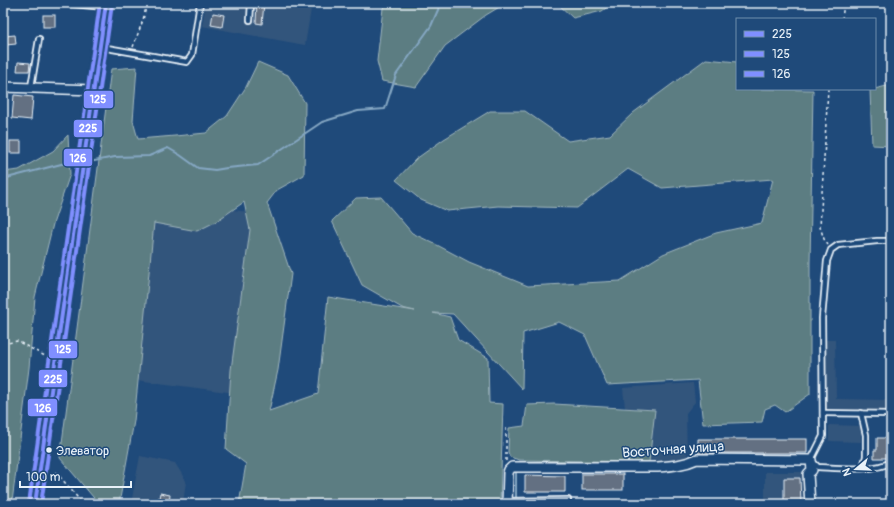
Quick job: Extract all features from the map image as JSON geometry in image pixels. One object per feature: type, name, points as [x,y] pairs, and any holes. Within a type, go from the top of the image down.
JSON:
[{"type":"main road","points":[[35,504],[106,5]]},
{"type":"street","points":[[3,87],[94,90]]},
{"type":"street","name":"Восточная улица","points":[[511,469],[658,467],[689,463],[696,459],[811,460]]},
{"type":"street","points":[[810,504],[808,474],[812,470],[811,460]]},
{"type":"street","points":[[507,502],[508,473],[511,469]]},
{"type":"lane","points":[[63,3],[106,5]]},
{"type":"lane","points":[[100,46],[187,62],[192,55],[200,3]]},
{"type":"lane","points":[[250,20],[252,3]]},
{"type":"lane","points":[[31,87],[39,39]]},
{"type":"lane","points":[[891,241],[838,245],[831,250],[828,261],[822,318],[823,436],[811,460],[818,467],[863,468],[886,465],[891,462]]},
{"type":"lane","points":[[823,413],[891,414]]},
{"type":"lane","points":[[861,413],[866,435],[866,456],[863,468]]},
{"type":"lane","points":[[507,502],[568,500]]},
{"type":"path","points":[[131,52],[147,3]]},
{"type":"path","points":[[842,18],[844,3]]},
{"type":"path","points":[[828,90],[820,227],[824,239],[831,250]]},
{"type":"path","points":[[3,344],[17,341],[35,350],[55,363]]},
{"type":"path","points":[[506,428],[506,464],[511,469]]},
{"type":"path","points":[[56,472],[83,504]]},
{"type":"shaded area","points":[[206,3],[312,3],[305,45],[202,26]]},
{"type":"shaded area","points":[[145,200],[259,213],[235,393],[121,378]]},
{"type":"shaded area","points":[[825,340],[835,340],[836,399],[891,400],[891,412],[825,410]]},
{"type":"shaded area","points":[[693,383],[695,402],[686,413],[687,461],[649,462],[655,410],[625,408],[623,388]]},
{"type":"shaded area","points":[[829,425],[861,426],[861,442],[829,441]]},
{"type":"shaded area","points":[[140,456],[175,463],[186,481],[183,504],[131,504]]},
{"type":"shaded area","points":[[765,472],[807,472],[808,504],[765,504]]},
{"type":"green space","points":[[389,3],[506,3],[486,15],[445,46],[416,87],[382,81],[377,61],[383,8]]},
{"type":"green space","points":[[557,3],[613,3],[602,11],[573,18]]},
{"type":"green space","points":[[706,59],[736,62],[736,90],[813,90],[810,264],[810,394],[785,412],[775,405],[765,409],[762,422],[703,424],[698,380],[607,385],[585,335],[559,322],[523,333],[522,389],[453,314],[433,313],[450,317],[458,340],[488,358],[489,403],[503,404],[500,504],[239,504],[246,464],[226,449],[231,370],[250,230],[244,202],[215,222],[197,231],[154,223],[134,421],[119,504],[99,504],[60,458],[111,69],[137,67],[133,121],[138,139],[206,133],[227,116],[246,87],[258,62],[288,75],[305,103],[304,175],[277,190],[267,203],[291,274],[278,370],[269,411],[318,394],[328,297],[415,311],[402,308],[362,285],[332,221],[356,198],[381,197],[412,233],[469,262],[528,286],[620,281],[663,254],[716,233],[762,223],[773,179],[662,188],[628,169],[577,208],[498,206],[447,211],[421,200],[396,180],[416,159],[444,139],[490,111],[525,111],[568,141],[610,135],[633,113]]},
{"type":"green space","points":[[891,85],[891,146],[872,145],[870,90],[876,90],[876,89]]},
{"type":"green space","points":[[68,135],[70,174],[53,224],[35,297],[29,368],[12,504],[3,504],[3,272],[5,253],[3,253],[3,172],[19,170],[53,151]]},
{"type":"green space","points":[[554,404],[655,410],[649,462],[519,460],[510,457],[508,452],[509,428],[524,426],[527,405]]},
{"type":"building","points":[[257,3],[264,3],[262,24],[256,23]]},
{"type":"building","points":[[213,13],[224,15],[222,27],[211,25]]},
{"type":"building","points":[[43,15],[55,15],[55,27],[43,27]]},
{"type":"building","points":[[15,35],[16,44],[6,45],[5,36]]},
{"type":"building","points":[[18,62],[30,63],[29,71],[17,71]]},
{"type":"building","points":[[14,95],[33,97],[31,120],[12,118]]},
{"type":"building","points":[[10,141],[21,141],[21,153],[10,153]]},
{"type":"building","points":[[877,438],[891,438],[891,453],[887,453],[887,458],[874,458],[874,450],[877,450]]},
{"type":"building","points":[[698,439],[807,439],[807,453],[698,453]]},
{"type":"building","points":[[582,474],[623,474],[623,490],[582,490]]},
{"type":"building","points":[[525,475],[565,476],[565,492],[525,492]]},
{"type":"building","points":[[784,478],[800,478],[801,504],[784,504]]},
{"type":"building","points":[[160,493],[170,495],[169,504],[158,504]]},
{"type":"waterway","points":[[89,162],[115,157],[149,156],[168,148],[198,168],[215,170],[258,165],[322,122],[358,111],[385,109],[396,75],[431,26],[441,3]]},
{"type":"waterway","points":[[3,179],[73,161]]},
{"type":"waterway","points":[[516,473],[516,498]]},
{"type":"transit line","name":"126","points":[[29,503],[100,3]]},
{"type":"transit line","name":"225","points":[[35,504],[106,3]]},
{"type":"transit line","name":"125","points":[[41,504],[112,4]]},
{"type":"place","name":"Элеватор","points":[[49,450]]}]
